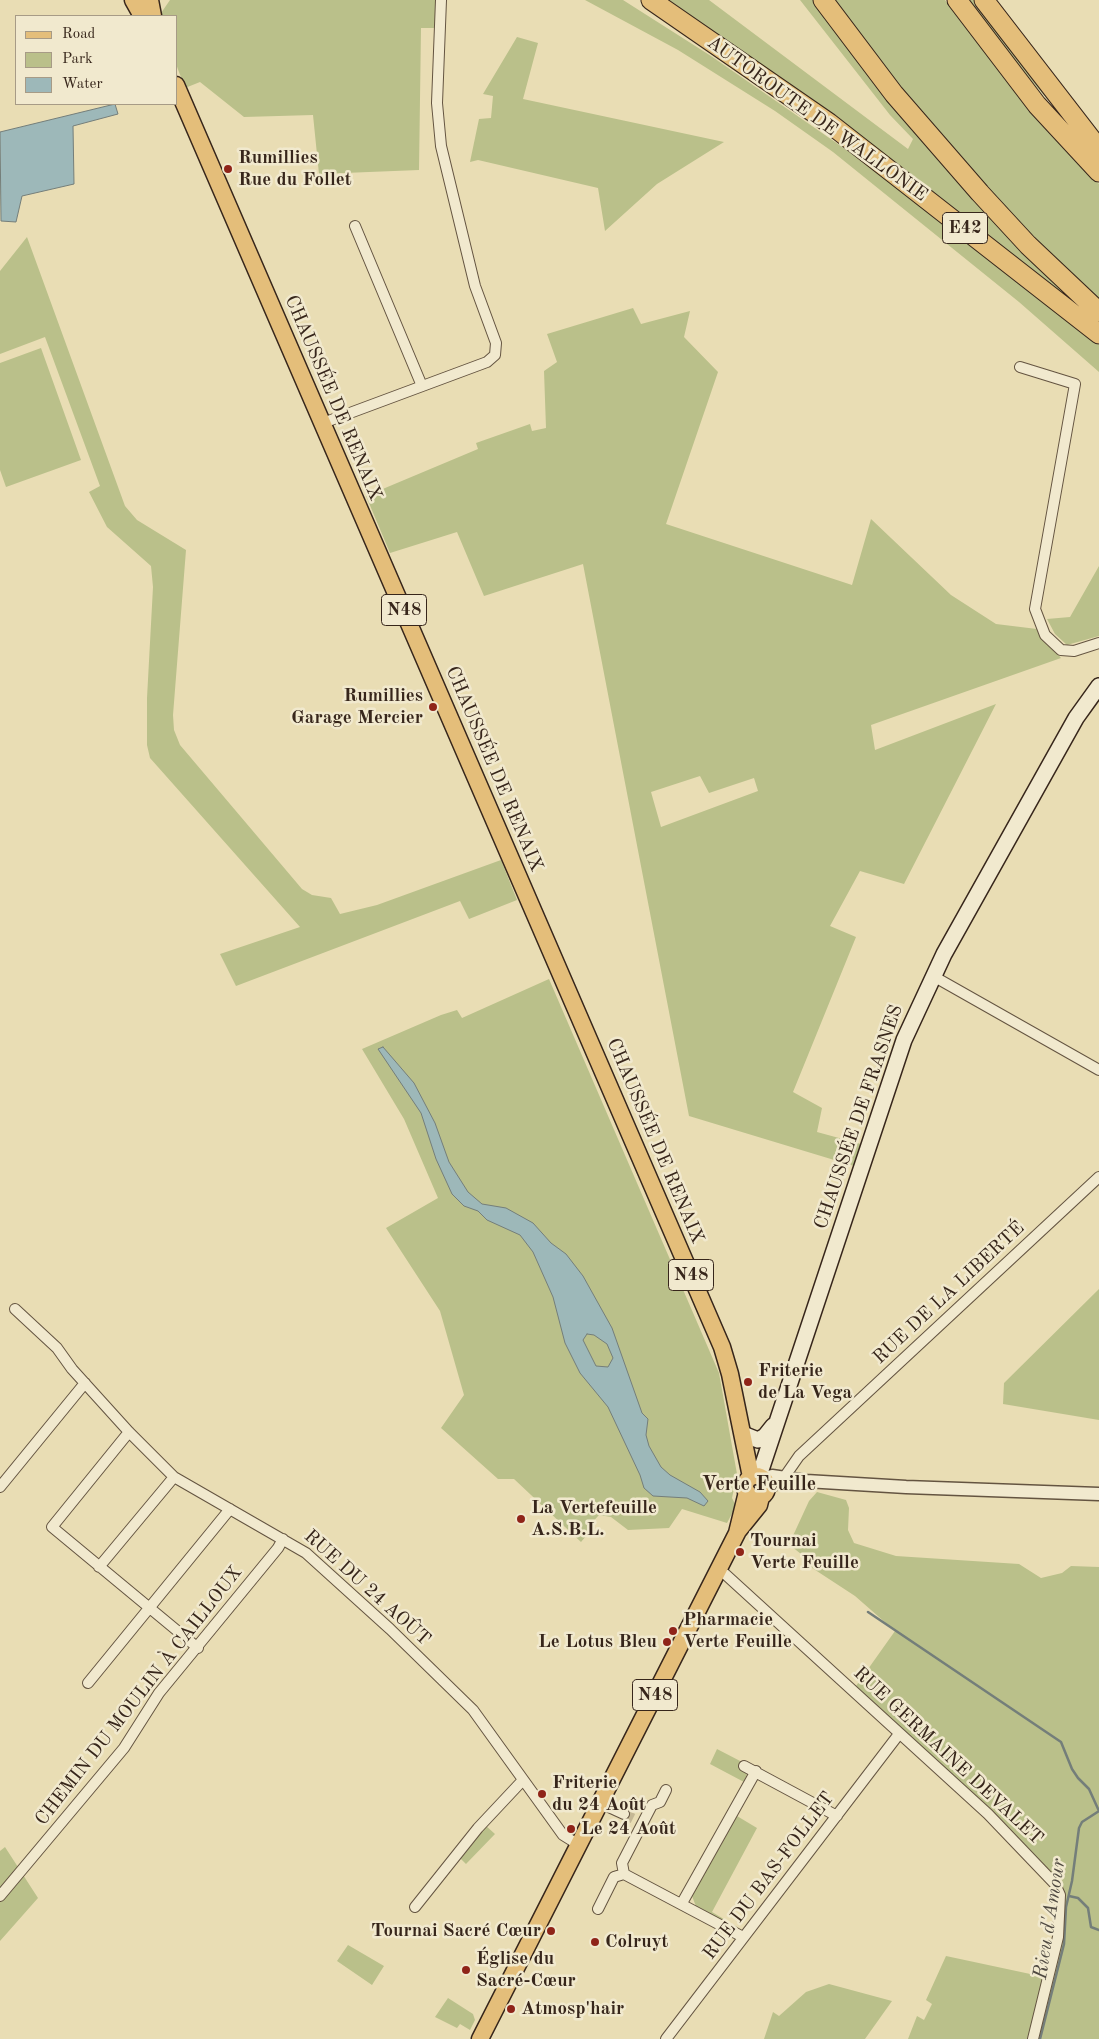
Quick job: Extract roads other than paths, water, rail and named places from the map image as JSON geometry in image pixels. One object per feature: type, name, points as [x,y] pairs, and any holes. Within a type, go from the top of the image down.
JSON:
[{"type":"highway","name":"AUTOROUTE DE WALLONIE","points":[[651,0],[829,124],[1099,334]]},
{"type":"highway","points":[[823,0],[894,94],[980,193],[1028,245],[1099,312]]},
{"type":"highway","points":[[958,0],[1037,105],[1099,172]]},
{"type":"highway","points":[[984,0],[1099,149]]},
{"type":"main road","points":[[133,0],[141,15]]},
{"type":"main road","points":[[150,0],[153,15]]},
{"type":"main road","name":"CHAUSSÉE DE RENAIX","points":[[178,90],[722,1347],[743,1434],[746,1461],[758,1485],[737,1533],[480,2039]]},
{"type":"main road","name":"CHAUSSÉE DE FRASNES","points":[[758,1485],[776,1422],[904,1040],[933,976],[1073,724],[1099,686]]},
{"type":"main road","points":[[743,1434],[754,1440],[763,1438],[776,1422]]},
{"type":"street","points":[[323,423],[487,362],[495,355],[496,343],[475,286],[441,146],[437,103],[441,0]]},
{"type":"street","points":[[354,226],[422,386]]},
{"type":"street","points":[[1020,367],[1074,384],[1035,609],[1046,634],[1061,650],[1074,651],[1099,643]]},
{"type":"street","points":[[933,976],[1099,1070]]},
{"type":"street","name":"RUE DE LA LIBERTÉ","points":[[783,1479],[799,1456],[1099,1177]]},
{"type":"street","name":"RUE DU 24 AOÛT","points":[[16,1309],[57,1348],[72,1369],[129,1432],[174,1476],[283,1538],[306,1553],[326,1570],[473,1710],[563,1835],[579,1845]]},
{"type":"street","points":[[0,1487],[85,1383]]},
{"type":"street","points":[[129,1432],[52,1527],[198,1648]]},
{"type":"street","points":[[99,1567],[174,1476]]},
{"type":"street","points":[[758,1485],[783,1479],[906,1487],[1099,1494]]},
{"type":"street","points":[[88,1683],[230,1509]]},
{"type":"street","name":"CHEMIN DU MOULIN À CAILLOUX","points":[[0,1896],[124,1748],[160,1693],[278,1548],[283,1538]]},
{"type":"street","name":"RUE GERMAINE DEVALET","points":[[718,1570],[726,1574],[1002,1828],[1048,1875],[1057,1889],[1060,1907],[1058,1937],[1033,2039]]},
{"type":"street","name":"RUE DU BAS-FOLLET","points":[[666,2039],[899,1734]]},
{"type":"street","points":[[744,1766],[836,1816]]},
{"type":"street","points":[[682,1903],[756,1772]]},
{"type":"street","points":[[415,1907],[472,1834],[523,1780]]},
{"type":"street","points":[[624,1874],[622,1863],[640,1822],[652,1804],[660,1802],[666,1790]]},
{"type":"street","points":[[600,1802],[624,1814]]},
{"type":"street","points":[[598,1909],[614,1877],[624,1874],[682,1903],[743,1937]]},
{"type":"water","points":[[111,105],[115,105],[118,114],[73,126],[74,184],[22,196],[16,222],[1,221],[0,132]]},
{"type":"water","points":[[383,1047],[414,1083],[435,1123],[449,1162],[468,1192],[482,1204],[506,1208],[533,1223],[551,1243],[566,1254],[583,1276],[612,1328],[642,1413],[648,1419],[646,1435],[649,1446],[661,1467],[670,1475],[700,1492],[708,1501],[704,1506],[687,1498],[653,1496],[644,1488],[640,1475],[608,1407],[580,1373],[565,1343],[553,1297],[533,1252],[520,1235],[487,1220],[478,1211],[464,1206],[452,1194],[436,1159],[421,1113],[378,1049]],"holes":[[[587,1334],[594,1335],[607,1344],[613,1358],[608,1367],[596,1366],[583,1340]]]},
{"type":"waterway","points":[[868,1612],[1061,1742],[1072,1769],[1089,1789],[1099,1811]]},
{"type":"waterway","name":"Rieu d'Amour","points":[[1040,2039],[1064,1944],[1066,1907],[1072,1881],[1079,1828],[1082,1822],[1099,1811]]},
{"type":"waterway","points":[[1069,1896],[1078,1898],[1088,1908],[1091,1927],[1099,1930]]},
{"type":"tunnel","points":[[624,1814],[638,1821]]},
{"type":"place","name":"Rumillies Rue du Follet","points":[[228,169]]},
{"type":"place","name":"Rumillies Garage Mercier","points":[[433,707]]},
{"type":"place","name":"Friterie de La Vega","points":[[748,1382]]},
{"type":"place","name":"La Vertefeuille A.S.B.L.","points":[[521,1519]]},
{"type":"place","name":"Tournai Verte Feuille","points":[[740,1552]]},
{"type":"place","name":"Pharmacie Verte Feuille","points":[[673,1631]]},
{"type":"place","name":"Le Lotus Bleu","points":[[667,1642]]},
{"type":"place","name":"Friterie du 24 Août","points":[[542,1794]]},
{"type":"place","name":"Le 24 Août","points":[[571,1829]]},
{"type":"place","name":"Tournai Sacré Cœur","points":[[551,1931]]},
{"type":"place","name":"Colruyt","points":[[595,1942]]},
{"type":"place","name":"Église du Sacré-Cœur","points":[[466,1970]]},
{"type":"place","name":"Atmosp'hair","points":[[511,2009]]},
{"type":"district","name":"Verte Feuille","points":[[759,1485]]}]
